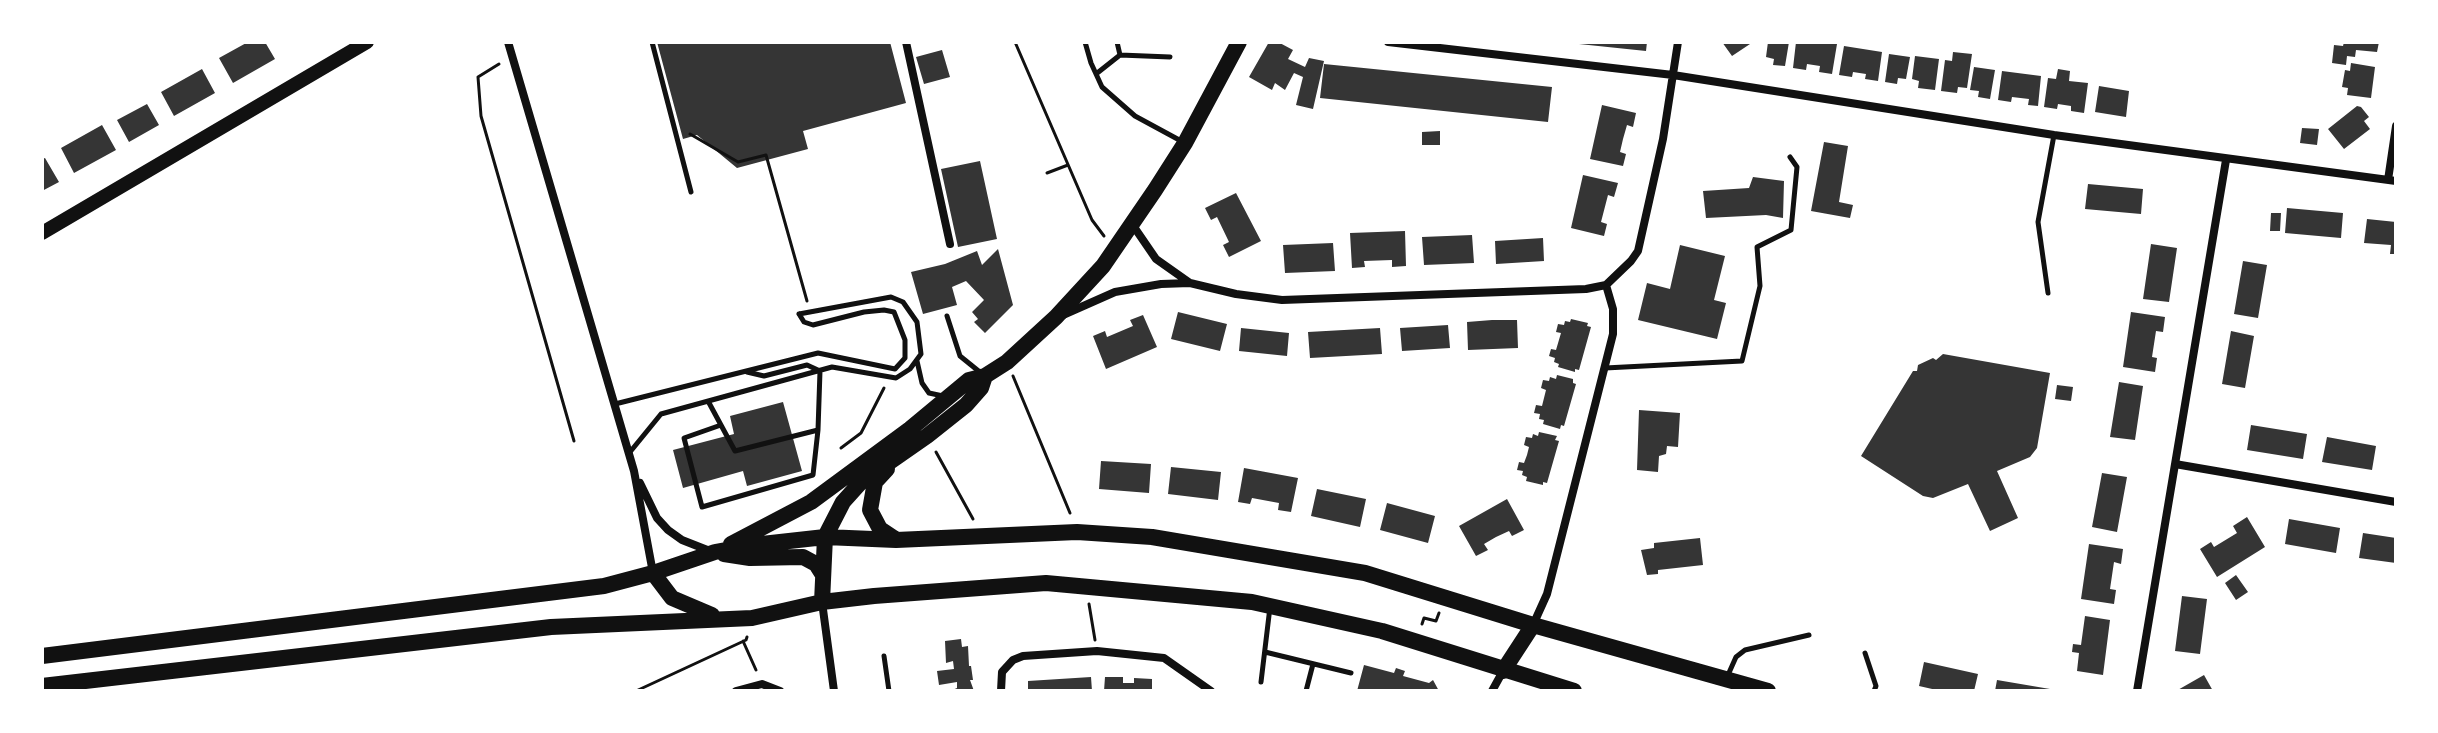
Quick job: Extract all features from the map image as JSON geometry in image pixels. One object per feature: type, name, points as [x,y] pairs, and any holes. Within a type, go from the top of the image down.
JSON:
[{"type":"main road","points":[[715,552],[811,502],[910,429],[969,380],[985,376],[1007,362],[1056,317],[1103,266],[1132,224],[1185,143],[1239,42]]},
{"type":"main road","points":[[822,602],[825,537],[852,491],[966,405],[981,388],[985,376]]},
{"type":"main road","points":[[896,540],[880,529],[870,510],[875,482],[899,456]]},
{"type":"main road","points":[[42,656],[604,586],[715,552],[753,545],[825,537],[896,540],[1077,532],[1152,537],[1365,573],[1533,625],[1768,691]]},
{"type":"main road","points":[[715,552],[750,558],[803,557],[816,564],[823,575]]},
{"type":"main road","points":[[653,573],[672,598],[724,619]]},
{"type":"main road","points":[[42,686],[551,627],[752,618],[822,602],[979,586],[1046,583],[1270,606],[1382,631],[1574,691]]},
{"type":"main road","points":[[1503,671],[1533,625]]},
{"type":"street","points":[[42,233],[367,42]]},
{"type":"street","points":[[508,42],[634,471],[653,573]]},
{"type":"street","points":[[906,42],[950,244]]},
{"type":"street","points":[[1388,42],[1673,75],[2054,135],[2392,181],[2396,126]]},
{"type":"street","points":[[1056,317],[1115,292],[1161,284],[1190,283],[1236,294],[1282,300],[1586,289],[1606,285],[1638,251],[1663,139],[1678,42]]},
{"type":"street","points":[[2137,691],[2226,160]]},
{"type":"street","points":[[1132,224],[1156,259],[1190,283]]},
{"type":"street","points":[[1533,625],[1547,594],[1613,334],[1613,309],[1606,285]]},
{"type":"street","points":[[2175,464],[2396,502]]},
{"type":"street","points":[[634,471],[657,518],[668,530],[682,540],[715,552]]},
{"type":"street","points":[[822,602],[834,691]]},
{"type":"street","points":[[1001,691],[1002,672],[1013,660],[1023,656],[1097,651],[1164,658],[1211,691]]},
{"type":"street","points":[[1492,691],[1503,671]]},
{"type":"street","points":[[736,691],[762,684],[780,691]]},
{"type":"lane","points":[[652,42],[691,192]]},
{"type":"lane","points":[[1085,42],[1102,87],[1135,116],[1185,143]]},
{"type":"lane","points":[[1117,42],[1120,55]]},
{"type":"lane","points":[[1096,75],[1120,55],[1170,57]]},
{"type":"lane","points":[[2048,293],[2038,222],[2054,135]]},
{"type":"lane","points":[[1605,368],[1742,361],[1760,286],[1757,247],[1791,230],[1797,167],[1790,157]]},
{"type":"lane","points":[[615,404],[818,353],[895,369],[905,358],[905,340],[894,312],[864,312],[813,325],[804,322],[799,314],[891,297],[903,302],[917,322],[921,354],[910,369],[896,378],[832,367],[661,414],[629,453]]},
{"type":"lane","points":[[947,316],[960,356],[985,376]]},
{"type":"lane","points":[[917,360],[922,383],[929,393],[940,397],[950,396]]},
{"type":"lane","points":[[746,372],[764,376],[807,365],[820,371]]},
{"type":"lane","points":[[721,425],[684,438],[702,507],[813,475],[820,371]]},
{"type":"lane","points":[[708,401],[735,451],[818,430]]},
{"type":"lane","points":[[1261,682],[1270,606]]},
{"type":"lane","points":[[1726,679],[1736,657],[1745,650],[1809,635]]},
{"type":"lane","points":[[1265,652],[1351,673]]},
{"type":"lane","points":[[1865,653],[1876,686],[1874,691]]},
{"type":"lane","points":[[884,656],[889,691]]},
{"type":"lane","points":[[1306,691],[1313,664]]},
{"type":"path","points":[[1015,42],[1092,220],[1114,248]]},
{"type":"path","points":[[512,56],[478,77],[481,116],[574,441]]},
{"type":"path","points":[[685,132],[738,162],[766,155],[806,300],[811,304]]},
{"type":"path","points":[[1047,173],[1068,165]]},
{"type":"path","points":[[1007,362],[1077,532]]},
{"type":"path","points":[[841,448],[861,433],[882,389],[919,370]]},
{"type":"path","points":[[927,436],[982,537]]},
{"type":"path","points":[[1087,587],[1097,651]]},
{"type":"path","points":[[1416,643],[1424,618],[1436,621],[1444,598]]},
{"type":"path","points":[[636,691],[746,640],[752,618]]},
{"type":"path","points":[[743,641],[762,684]]},
{"type":"building","points":[[248,42],[265,42],[275,59],[233,83],[219,58]]},
{"type":"building","points":[[657,42],[890,42],[906,103],[803,131],[808,149],[737,168],[697,135],[683,139]]},
{"type":"building","points":[[1269,42],[1278,42],[1293,50],[1288,59],[1305,67],[1309,58],[1324,61],[1313,109],[1296,105],[1303,77],[1294,73],[1285,90],[1275,83],[1272,90],[1249,77]]},
{"type":"building","points":[[1579,42],[1647,42],[1646,51]]},
{"type":"building","points":[[1722,42],[1753,42],[1732,56]]},
{"type":"building","points":[[1768,42],[1789,42],[1785,66],[1773,65],[1774,59],[1766,57]]},
{"type":"building","points":[[1796,42],[1837,44],[1832,74],[1819,72],[1820,66],[1807,64],[1806,70],[1793,68]]},
{"type":"building","points":[[2344,42],[2379,42],[2377,52],[2356,50],[2355,57],[2347,56],[2346,65],[2332,63],[2334,45],[2343,46]]},
{"type":"building","points":[[1844,46],[1882,52],[1878,81],[1865,79],[1866,74],[1853,72],[1852,77],[1839,75]]},
{"type":"building","points":[[942,50],[950,77],[924,84],[916,57]]},
{"type":"building","points":[[1953,52],[1972,54],[1967,88],[1958,87],[1957,93],[1941,91],[1945,60],[1952,61]]},
{"type":"building","points":[[1889,54],[1910,57],[1906,79],[1898,78],[1897,84],[1885,82]]},
{"type":"building","points":[[1915,56],[1939,59],[1935,90],[1918,88],[1919,81],[1912,79]]},
{"type":"building","points":[[2351,63],[2375,67],[2371,98],[2347,95],[2348,88],[2342,87],[2345,70],[2350,71]]},
{"type":"building","points":[[1324,64],[1552,87],[1548,122],[1320,98]]},
{"type":"building","points":[[1974,67],[1995,70],[1990,99],[1978,97],[1979,91],[1970,90]]},
{"type":"building","points":[[202,69],[215,93],[174,116],[161,92]]},
{"type":"building","points":[[2058,69],[2070,71],[2069,81],[2088,83],[2084,113],[2058,104],[2057,109],[2044,107],[2048,78],[2056,79]]},
{"type":"building","points":[[2002,71],[2041,76],[2038,106],[2028,105],[2029,99],[2012,97],[2011,102],[1998,100]]},
{"type":"building","points":[[2099,86],[2129,91],[2126,117],[2095,112]]},
{"type":"building","points":[[147,104],[159,125],[129,142],[117,120]]},
{"type":"building","points":[[1602,105],[1636,113],[1633,127],[1627,125],[1623,139],[1620,152],[1626,154],[1623,166],[1590,159]]},
{"type":"building","points":[[2357,106],[2369,117],[2364,121],[2370,129],[2344,149],[2328,129]]},
{"type":"building","points":[[102,125],[116,150],[74,173],[61,148]]},
{"type":"building","points":[[2302,128],[2319,129],[2317,145],[2300,143]]},
{"type":"building","points":[[1440,131],[1440,145],[1422,145],[1422,132]]},
{"type":"building","points":[[1824,142],[1848,146],[1839,202],[1853,205],[1850,218],[1811,211]]},
{"type":"building","points":[[45,158],[59,182],[42,191],[42,159]]},
{"type":"building","points":[[980,161],[997,239],[958,247],[941,169]]},
{"type":"building","points":[[1583,175],[1618,183],[1614,197],[1608,195],[1601,222],[1607,224],[1604,236],[1571,228]]},
{"type":"building","points":[[1753,177],[1784,181],[1783,218],[1766,215],[1706,218],[1703,191],[1749,188]]},
{"type":"building","points":[[2088,184],[2143,189],[2141,214],[2085,209]]},
{"type":"building","points":[[1236,193],[1261,241],[1229,257],[1223,245],[1229,242],[1217,217],[1211,220],[1205,208]]},
{"type":"building","points":[[2287,208],[2343,213],[2341,238],[2285,233]]},
{"type":"building","points":[[2271,213],[2281,213],[2280,231],[2270,231]]},
{"type":"building","points":[[2367,219],[2396,222],[2396,254],[2390,254],[2391,245],[2364,243]]},
{"type":"building","points":[[1405,231],[1406,266],[1392,267],[1392,260],[1364,261],[1365,267],[1352,268],[1350,233]]},
{"type":"building","points":[[1472,235],[1474,263],[1424,265],[1422,237]]},
{"type":"building","points":[[1543,238],[1544,261],[1496,264],[1495,241]]},
{"type":"building","points":[[1333,243],[1335,271],[1285,273],[1283,245]]},
{"type":"building","points":[[2151,244],[2177,248],[2169,302],[2143,299]]},
{"type":"building","points":[[1680,245],[1725,256],[1714,300],[1726,303],[1717,339],[1638,320],[1647,283],[1670,289]]},
{"type":"building","points":[[998,249],[1013,305],[985,333],[974,322],[978,319],[972,312],[984,300],[966,281],[952,287],[957,305],[923,314],[911,272],[945,264],[977,251],[982,265]]},
{"type":"building","points":[[2243,261],[2267,265],[2258,318],[2234,314]]},
{"type":"building","points":[[1178,312],[1227,324],[1220,351],[1171,339]]},
{"type":"building","points":[[2131,312],[2165,317],[2163,332],[2156,331],[2152,357],[2157,358],[2155,372],[2123,367]]},
{"type":"building","points":[[1143,315],[1157,347],[1106,369],[1093,336],[1105,331],[1107,337],[1133,326],[1130,320]]},
{"type":"building","points":[[1571,319],[1588,323],[1587,326],[1591,327],[1579,370],[1575,369],[1575,372],[1558,367],[1555,358],[1549,356],[1551,349],[1556,350],[1561,333],[1556,332],[1558,324],[1564,325]]},
{"type":"building","points":[[1517,320],[1518,348],[1468,350],[1467,322]]},
{"type":"building","points":[[1448,325],[1450,348],[1402,351],[1400,328]]},
{"type":"building","points":[[1241,328],[1289,333],[1287,356],[1239,351]]},
{"type":"building","points":[[1380,328],[1382,354],[1310,358],[1308,332]]},
{"type":"building","points":[[2231,331],[2254,336],[2245,388],[2222,384]]},
{"type":"building","points":[[1943,354],[2050,373],[2037,448],[2030,457],[1997,471],[2018,518],[1990,531],[1968,484],[1933,498],[1923,496],[1861,456],[1913,371],[1917,371],[1918,365],[1933,358],[1936,360]]},
{"type":"building","points":[[1557,375],[1573,379],[1576,384],[1564,426],[1561,425],[1560,429],[1543,424],[1540,414],[1534,413],[1536,405],[1542,406],[1546,390],[1541,388],[1543,380],[1549,381],[1550,377],[1556,379]]},
{"type":"building","points":[[2119,382],[2143,386],[2135,440],[2110,437]]},
{"type":"building","points":[[2057,385],[2073,387],[2071,401],[2055,399]]},
{"type":"building","points":[[783,402],[802,471],[747,486],[743,471],[683,488],[673,450],[734,434],[730,416]]},
{"type":"building","points":[[1639,410],[1680,413],[1678,447],[1667,446],[1666,454],[1659,456],[1658,472],[1637,470]]},
{"type":"building","points":[[2251,425],[2307,434],[2303,459],[2247,450]]},
{"type":"building","points":[[1539,432],[1557,436],[1555,440],[1559,441],[1547,483],[1543,482],[1543,485],[1526,481],[1523,471],[1517,470],[1519,462],[1524,463],[1527,455],[1529,447],[1524,445],[1526,437],[1532,438],[1533,434],[1538,436]]},
{"type":"building","points":[[2327,437],[2376,446],[2372,470],[2322,462]]},
{"type":"building","points":[[1101,461],[1151,464],[1149,493],[1099,489]]},
{"type":"building","points":[[1171,467],[1221,472],[1218,500],[1168,494]]},
{"type":"building","points":[[1244,468],[1298,478],[1291,512],[1278,510],[1279,503],[1252,498],[1250,504],[1238,502]]},
{"type":"building","points":[[2102,473],[2127,477],[2117,532],[2092,527]]},
{"type":"building","points":[[1317,489],[1366,499],[1360,527],[1311,516]]},
{"type":"building","points":[[1507,499],[1524,530],[1512,536],[1509,531],[1496,537],[1484,544],[1488,550],[1476,556],[1459,526]]},
{"type":"building","points":[[1387,503],[1435,516],[1428,543],[1380,530]]},
{"type":"building","points":[[2247,517],[2265,547],[2217,577],[2200,549],[2211,542],[2214,547],[2237,533],[2233,526]]},
{"type":"building","points":[[2289,519],[2340,528],[2336,553],[2285,544]]},
{"type":"building","points":[[2363,533],[2396,538],[2396,563],[2359,558]]},
{"type":"building","points":[[1700,538],[1703,565],[1658,570],[1658,574],[1647,575],[1641,550],[1654,548],[1654,543]]},
{"type":"building","points":[[2089,544],[2123,549],[2121,564],[2114,562],[2110,589],[2116,590],[2114,604],[2081,599]]},
{"type":"building","points":[[2236,575],[2248,592],[2236,600],[2225,583]]},
{"type":"building","points":[[2182,596],[2207,599],[2200,654],[2175,651]]},
{"type":"building","points":[[2085,616],[2110,620],[2103,675],[2077,671],[2079,653],[2072,652],[2073,644],[2081,645]]},
{"type":"building","points":[[961,639],[962,647],[968,646],[973,680],[970,680],[974,691],[950,691],[957,688],[957,682],[939,685],[937,671],[954,669],[953,661],[946,663],[945,641]]},
{"type":"building","points":[[1924,662],[1978,674],[1974,691],[1941,691],[1919,686]]},
{"type":"building","points":[[1364,665],[1394,673],[1396,668],[1405,671],[1403,676],[1429,683],[1433,680],[1439,691],[1357,691]]},
{"type":"building","points":[[2204,675],[2213,691],[2176,691]]},
{"type":"building","points":[[1091,677],[1092,691],[1028,691],[1028,681]]},
{"type":"building","points":[[1105,677],[1123,677],[1123,683],[1134,683],[1134,678],[1152,679],[1152,691],[1104,691]]},
{"type":"building","points":[[1997,680],[2050,689],[2050,691],[1995,691]]}]
